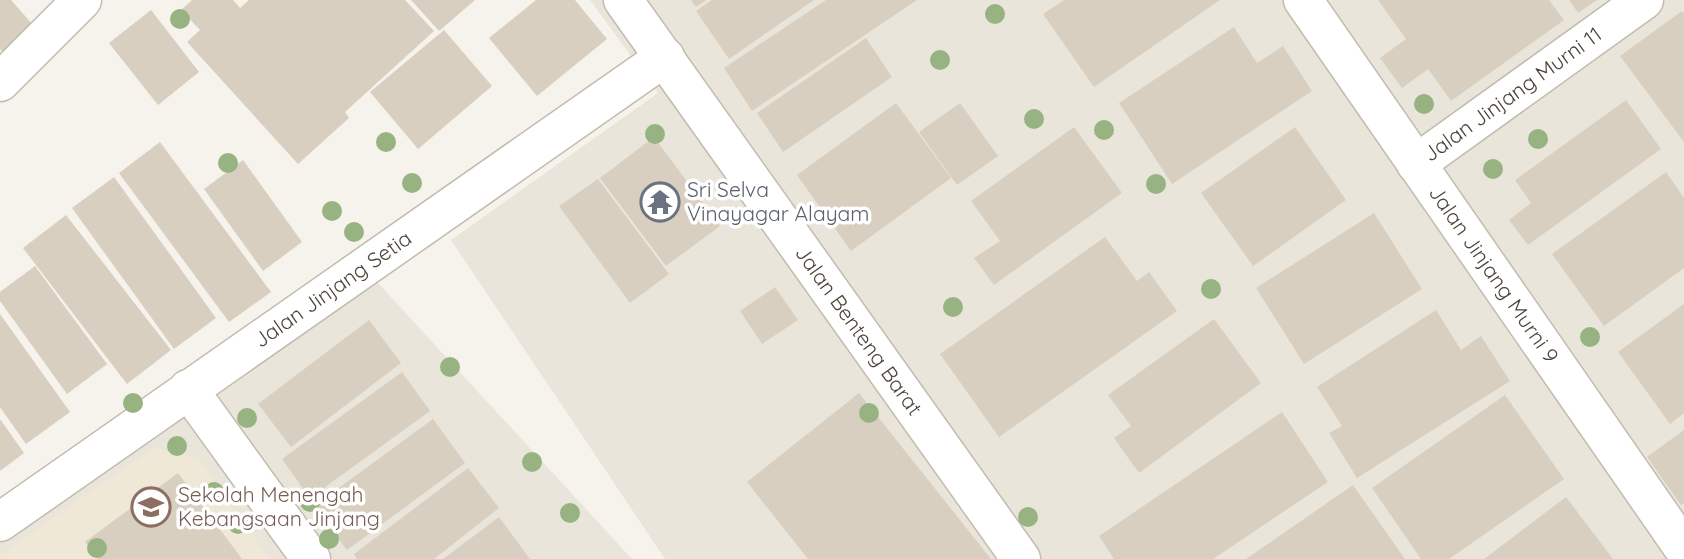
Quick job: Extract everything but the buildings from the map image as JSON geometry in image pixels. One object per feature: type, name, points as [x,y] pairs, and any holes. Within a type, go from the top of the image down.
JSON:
[{"type":"street","points":[[0,82],[82,0]]},
{"type":"street","name":"Jalan Benteng Barat","points":[[623,0],[1021,559]]},
{"type":"street","name":"Jalan Jinjang Murni 9","points":[[1303,0],[1684,549]]},
{"type":"street","name":"Jalan Jinjang Murni 11","points":[[1416,164],[1644,0]]},
{"type":"street","name":"Jalan Jinjang Setia","points":[[0,523],[665,57]]},
{"type":"street","points":[[188,389],[311,559]]},
{"type":"shaded area","points":[[590,0],[1684,0],[1684,559],[665,559],[451,240],[658,93]]},
{"type":"shaded area","points":[[355,258],[632,559],[0,559],[0,510]]},
{"type":"shaded area","name":"Sekolah Menengah Kebangsaan Jinjang","points":[[155,447],[198,458],[270,559],[0,559],[0,555]]},
{"type":"place","name":"Sri Selva Vinayagar Alayam","points":[[660,202]]},
{"type":"place","name":"Sekolah Menengah Kebangsaan Jinjang","points":[[151,507]]}]
